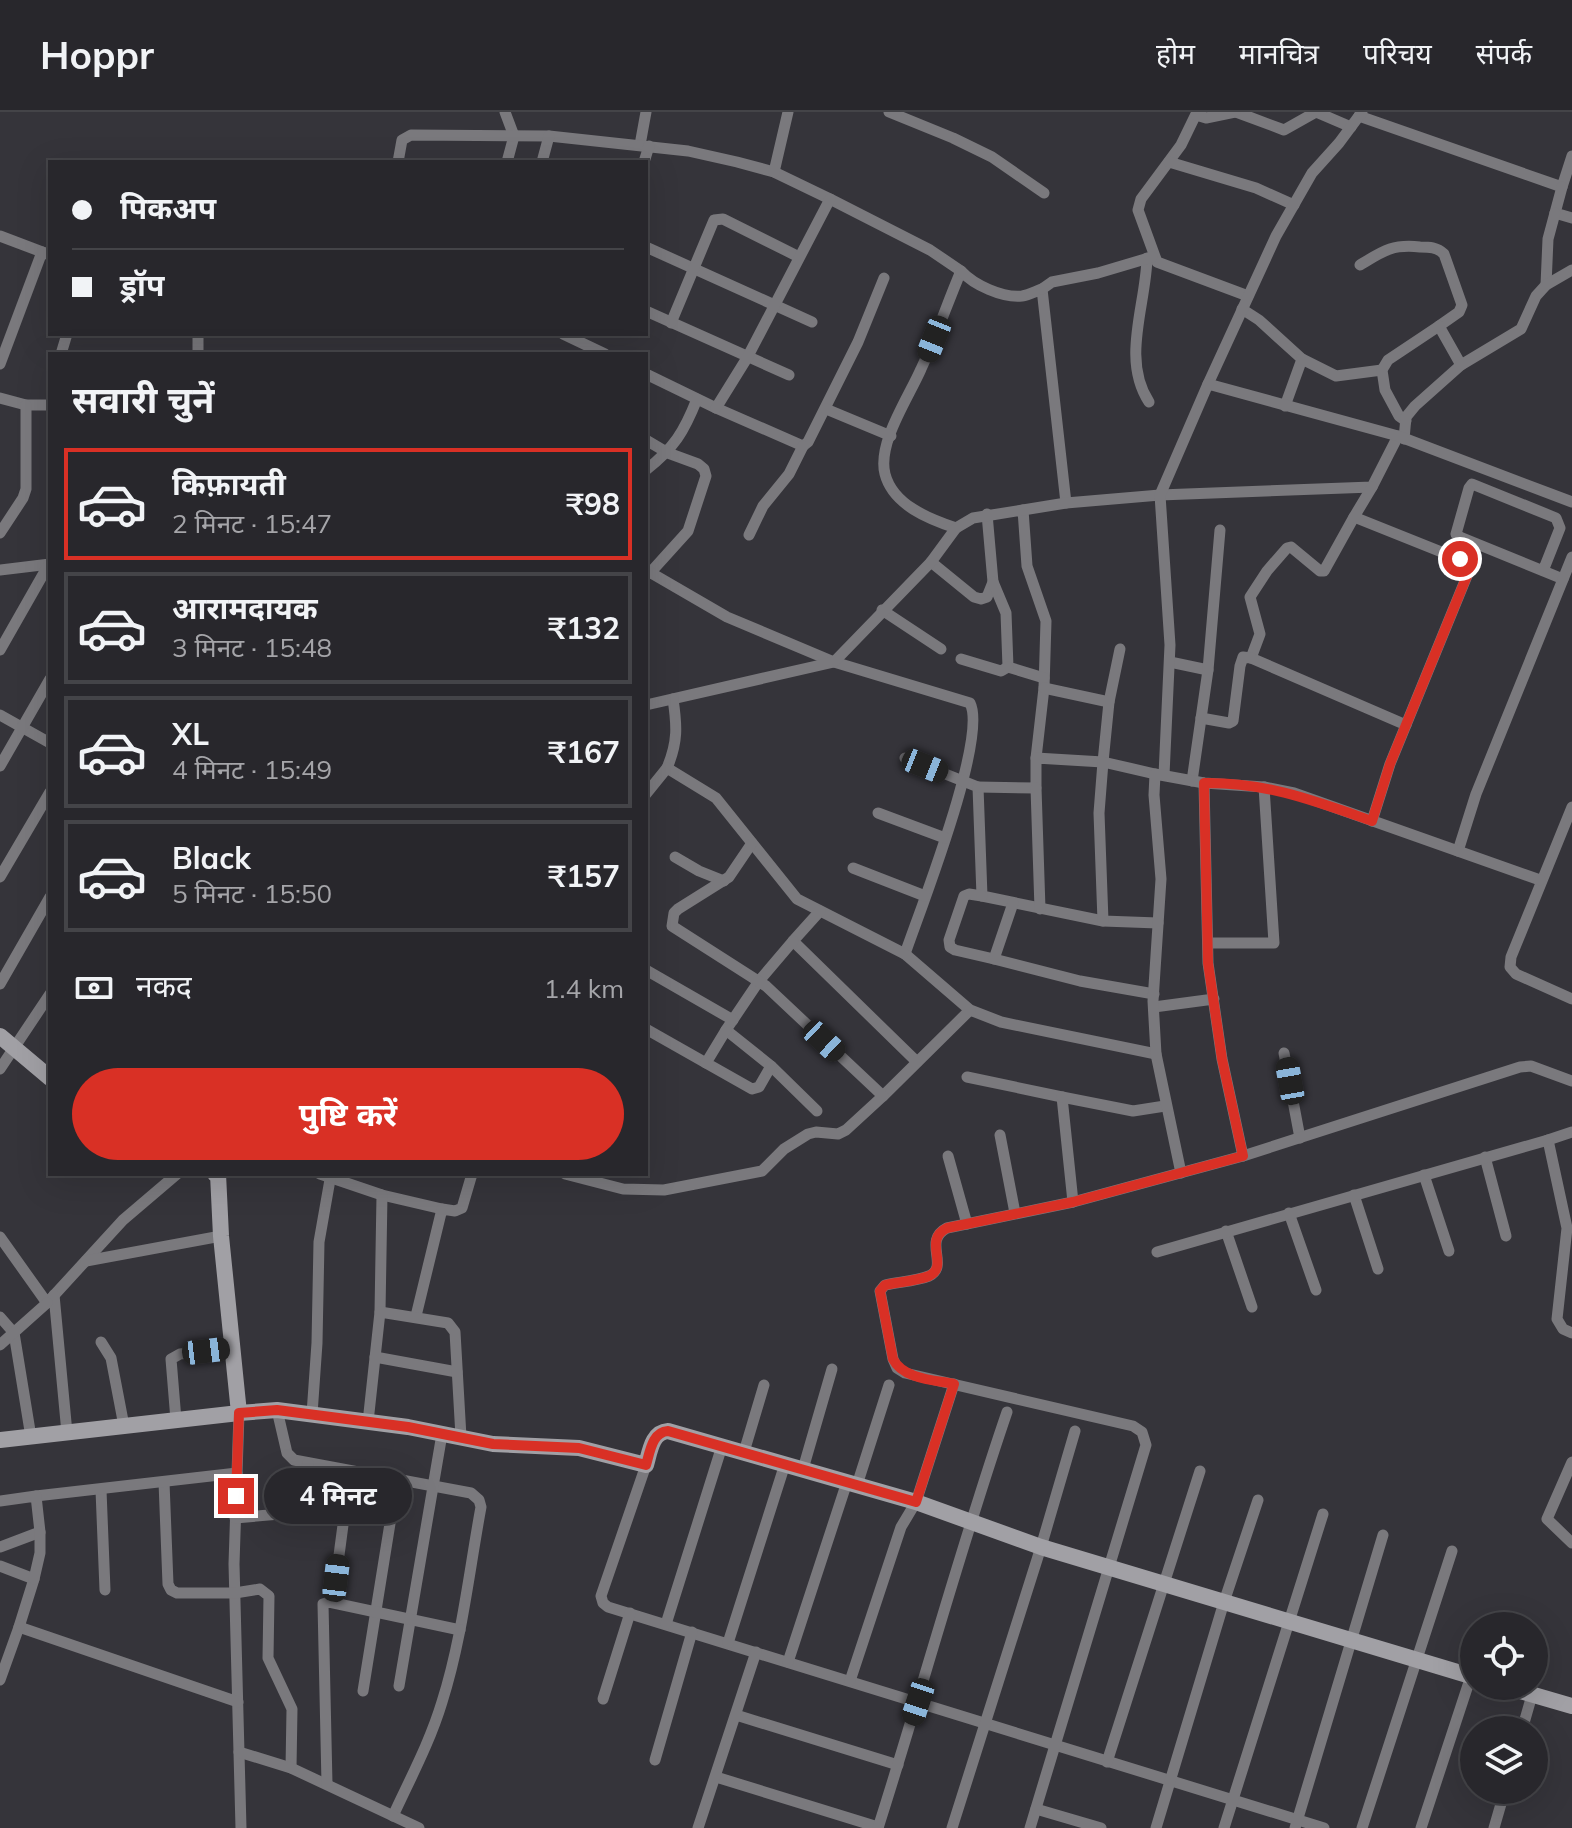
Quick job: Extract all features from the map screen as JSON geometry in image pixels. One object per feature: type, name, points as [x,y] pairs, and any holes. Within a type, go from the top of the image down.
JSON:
[{"type":"street","points":[[505,112],[514,136],[508,160]]},
{"type":"street","points":[[644,160],[646,112]]},
{"type":"street","points":[[774,172],[788,112]]},
{"type":"street","points":[[889,112],[992,157],[1044,193]]},
{"type":"street","points":[[1149,402],[1140,387],[1137,330],[1151,257],[1138,210],[1141,199],[1184,140],[1196,114],[1206,118],[1236,112],[1252,115],[1278,130],[1284,130],[1316,112],[1351,127]]},
{"type":"street","points":[[1181,1173],[1156,1054],[1154,1001],[1161,879],[1159,774],[1170,662],[1160,495],[1276,236],[1312,173],[1360,114],[1562,187]]},
{"type":"street","points":[[398,160],[402,140],[411,135],[549,136],[688,151],[774,172],[930,250],[961,271],[971,282],[1007,294],[1023,296],[1052,282],[1098,273],[1151,257]]},
{"type":"street","points":[[543,160],[549,136]]},
{"type":"street","points":[[1546,285],[1548,239],[1572,156]]},
{"type":"street","points":[[1169,162],[1256,188],[1294,205]]},
{"type":"street","points":[[716,408],[747,358],[830,199]]},
{"type":"street","points":[[1555,213],[1572,218]]},
{"type":"street","points":[[671,323],[711,223],[717,218],[799,257]]},
{"type":"street","points":[[0,236],[46,253],[0,364]]},
{"type":"street","points":[[1360,265],[1400,245],[1439,249],[1444,254],[1462,305],[1459,312],[1388,360],[1382,370],[1385,390],[1399,416],[1406,421]]},
{"type":"street","points":[[648,248],[812,322]]},
{"type":"street","points":[[1151,257],[1173,270],[1248,296]]},
{"type":"street","points":[[1251,658],[1260,634],[1250,597],[1267,571],[1291,547],[1324,571],[1401,437],[1415,406],[1461,365],[1521,329],[1536,296],[1546,285],[1572,270]]},
{"type":"street","points":[[956,528],[931,520],[903,503],[885,476],[884,458],[961,271]]},
{"type":"street","points":[[749,535],[763,506],[789,474],[826,409],[884,278]]},
{"type":"street","points":[[1042,289],[1066,503]]},
{"type":"street","points":[[1242,309],[1259,320],[1302,359],[1336,376],[1382,370]]},
{"type":"street","points":[[648,312],[789,375]]},
{"type":"street","points":[[1439,326],[1461,365]]},
{"type":"street","points":[[568,336],[601,352]]},
{"type":"street","points":[[578,352],[581,341]]},
{"type":"street","points":[[1285,406],[1302,359]]},
{"type":"street","points":[[648,375],[803,446]]},
{"type":"street","points":[[1208,384],[1401,437],[1572,502]]},
{"type":"street","points":[[0,398],[26,405],[48,404]]},
{"type":"street","points":[[648,468],[668,453],[687,425],[697,399]]},
{"type":"street","points":[[0,533],[26,489],[26,405]]},
{"type":"street","points":[[826,409],[891,436]]},
{"type":"street","points":[[648,441],[668,453],[698,464],[706,476],[688,531],[648,572],[727,617],[834,662],[970,703],[973,716],[965,782],[905,954]]},
{"type":"street","points":[[1543,571],[1560,528],[1556,518],[1472,484],[1456,534],[1543,571],[1563,579]]},
{"type":"street","points":[[648,705],[834,662],[931,562],[956,528],[973,518],[1066,503],[1160,495],[1372,487]]},
{"type":"street","points":[[1023,510],[1027,566],[1046,621],[1044,683],[1036,758],[1040,909]]},
{"type":"street","points":[[987,514],[993,582],[1006,613],[1008,667]]},
{"type":"street","points":[[1354,517],[1469,563],[1469,571],[1406,725],[1372,821]]},
{"type":"street","points":[[1220,530],[1201,718],[1198,782],[1214,999],[1222,1059],[1243,1156]]},
{"type":"street","points":[[1458,851],[1476,794],[1572,557]]},
{"type":"street","points":[[931,562],[974,597],[987,597],[993,582]]},
{"type":"street","points":[[0,570],[48,564]]},
{"type":"street","points":[[0,650],[48,566]]},
{"type":"street","points":[[882,610],[941,649]]},
{"type":"street","points":[[1103,921],[1099,813],[1109,702],[1120,649]]},
{"type":"street","points":[[1201,718],[1233,721],[1243,657],[1406,725]]},
{"type":"street","points":[[961,659],[1001,671],[1008,667]]},
{"type":"street","points":[[1170,662],[1208,670]]},
{"type":"street","points":[[1008,667],[1044,683],[1109,702]]},
{"type":"street","points":[[0,766],[48,682]]},
{"type":"street","points":[[648,792],[667,768],[676,738],[673,699]]},
{"type":"street","points":[[0,715],[48,742]]},
{"type":"street","points":[[905,758],[978,787],[1036,788]]},
{"type":"street","points":[[1036,758],[1103,762],[1198,782],[1264,787],[1294,793],[1540,880]]},
{"type":"street","points":[[667,768],[716,798],[797,899],[905,954],[970,1010],[1001,1022],[1156,1054]]},
{"type":"street","points":[[978,787],[982,896]]},
{"type":"street","points":[[1208,943],[1274,943],[1264,787]]},
{"type":"street","points":[[0,877],[48,795]]},
{"type":"street","points":[[1572,807],[1540,880],[1510,967],[1516,974],[1572,999]]},
{"type":"street","points":[[878,813],[945,838]]},
{"type":"street","points":[[752,843],[734,872],[724,881],[674,913],[672,926],[759,981],[883,1096]]},
{"type":"street","points":[[675,857],[724,881]]},
{"type":"street","points":[[853,868],[925,896]]},
{"type":"street","points":[[1158,923],[1103,921],[969,894],[964,896],[949,940],[950,947],[955,950],[1154,1001],[1214,999]]},
{"type":"street","points":[[0,984],[48,900]]},
{"type":"street","points":[[994,959],[1013,903]]},
{"type":"street","points":[[706,1063],[759,981],[820,911]]},
{"type":"street","points":[[793,941],[917,1062]]},
{"type":"street","points":[[648,971],[729,1025],[817,1111]]},
{"type":"street","points":[[0,1069],[48,997]]},
{"type":"street","points":[[573,1176],[623,1189],[664,1190],[762,1171],[784,1149],[808,1134],[838,1134],[846,1130],[970,1010]]},
{"type":"street","points":[[648,1030],[752,1089],[759,1087],[771,1066]]},
{"type":"street","points":[[0,1036],[48,1076]]},
{"type":"street","points":[[1284,1053],[1300,1138]]},
{"type":"street","points":[[1030,1828],[1146,1445],[1142,1432],[1133,1426],[905,1373],[897,1368],[893,1359],[880,1291],[885,1285],[929,1275],[938,1264],[936,1248],[939,1232],[1073,1202],[1243,1156],[1520,1067],[1531,1066],[1572,1081]]},
{"type":"street","points":[[967,1077],[1133,1111],[1165,1106]]},
{"type":"street","points":[[1062,1097],[1073,1202]]},
{"type":"street","points":[[1157,1252],[1572,1132]]},
{"type":"street","points":[[1000,1135],[1015,1213]]},
{"type":"street","points":[[1548,1140],[1570,1226],[1557,1319],[1563,1329],[1572,1333]]},
{"type":"street","points":[[948,1156],[967,1224]]},
{"type":"street","points":[[1485,1157],[1506,1236]]},
{"type":"street","points":[[1424,1175],[1449,1251]]},
{"type":"street","points":[[0,1345],[51,1299],[123,1220],[175,1176]]},
{"type":"street","points":[[217,1176],[239,1413],[235,1593],[241,1828]]},
{"type":"street","points":[[312,1414],[319,1242],[327,1176]]},
{"type":"street","points":[[330,1176],[382,1195],[455,1211],[462,1208],[471,1176]]},
{"type":"street","points":[[368,1422],[380,1312],[382,1195]]},
{"type":"street","points":[[1354,1195],[1378,1269]]},
{"type":"street","points":[[416,1316],[442,1209]]},
{"type":"street","points":[[1289,1213],[1316,1290]]},
{"type":"street","points":[[1226,1231],[1252,1307]]},
{"type":"street","points":[[86,1261],[221,1236]]},
{"type":"street","points":[[0,1238],[51,1299],[67,1433]]},
{"type":"street","points":[[380,1312],[416,1316],[448,1323],[453,1327],[461,1437]]},
{"type":"street","points":[[0,1317],[14,1333],[31,1437]]},
{"type":"street","points":[[101,1342],[111,1358],[124,1426]]},
{"type":"street","points":[[176,1420],[171,1359],[180,1354],[232,1348]]},
{"type":"street","points":[[375,1357],[457,1372]]},
{"type":"street","points":[[803,1469],[832,1369]]},
{"type":"street","points":[[850,1681],[901,1527],[916,1502],[954,1384]]},
{"type":"street","points":[[744,1452],[764,1385]]},
{"type":"street","points":[[788,1662],[889,1385]]},
{"type":"street","points":[[277,1410],[289,1458],[471,1493],[479,1500],[481,1507],[460,1630],[441,1705],[393,1816]]},
{"type":"street","points":[[0,1440],[277,1410],[493,1444],[579,1448],[646,1465]]},
{"type":"street","points":[[716,1777],[878,1828],[970,1520],[1007,1412]]},
{"type":"street","points":[[952,1828],[1075,1431]]},
{"type":"street","points":[[1324,1828],[1297,1824],[1056,1745],[608,1607],[601,1596],[656,1436],[661,1432],[722,1446],[916,1502],[1041,1547],[1460,1673]]},
{"type":"street","points":[[399,1686],[442,1434]]},
{"type":"street","points":[[666,1624],[722,1446]]},
{"type":"street","points":[[1572,1462],[1547,1519],[1572,1543]]},
{"type":"street","points":[[235,1518],[292,1513],[296,1510],[308,1463]]},
{"type":"street","points":[[728,1643],[785,1464]]},
{"type":"street","points":[[1107,1762],[1200,1471]]},
{"type":"street","points":[[336,1578],[350,1472]]},
{"type":"street","points":[[0,1501],[237,1473]]},
{"type":"street","points":[[363,1691],[397,1480]]},
{"type":"street","points":[[164,1482],[168,1584],[171,1590],[177,1593],[235,1593],[260,1589],[269,1596],[268,1658],[292,1709],[291,1768]]},
{"type":"street","points":[[101,1490],[105,1590]]},
{"type":"street","points":[[0,1680],[40,1553],[36,1496]]},
{"type":"street","points":[[1156,1828],[1258,1500]]},
{"type":"street","points":[[1224,1828],[1323,1514]]},
{"type":"street","points":[[0,1547],[40,1532]]},
{"type":"street","points":[[1297,1824],[1383,1535]]},
{"type":"street","points":[[1362,1828],[1452,1551]]},
{"type":"street","points":[[0,1566],[34,1579]]},
{"type":"street","points":[[327,1784],[323,1604],[329,1602],[460,1630]]},
{"type":"street","points":[[603,1699],[630,1613]]},
{"type":"street","points":[[19,1627],[238,1702]]},
{"type":"street","points":[[655,1760],[692,1632]]},
{"type":"street","points":[[698,1828],[756,1652]]},
{"type":"street","points":[[1548,1699],[1572,1706]]},
{"type":"street","points":[[1421,1828],[1465,1700]]},
{"type":"street","points":[[736,1715],[898,1765]]},
{"type":"street","points":[[239,1752],[291,1768],[419,1828]]},
{"type":"street","points":[[1494,1828],[1501,1804]]},
{"type":"street","points":[[1036,1809],[1101,1828]]},
{"type":"route","points":[[236,1496],[239,1413],[277,1410],[408,1427],[493,1444],[579,1448],[646,1465],[656,1436],[668,1431],[916,1502],[954,1384],[905,1373],[897,1368],[880,1291],[885,1285],[929,1275],[936,1270],[936,1238],[939,1232],[947,1228],[1073,1202],[1243,1156],[1222,1059],[1208,963],[1204,783],[1264,787],[1294,793],[1372,821],[1390,764],[1469,571],[1469,563],[1460,559]]}]
